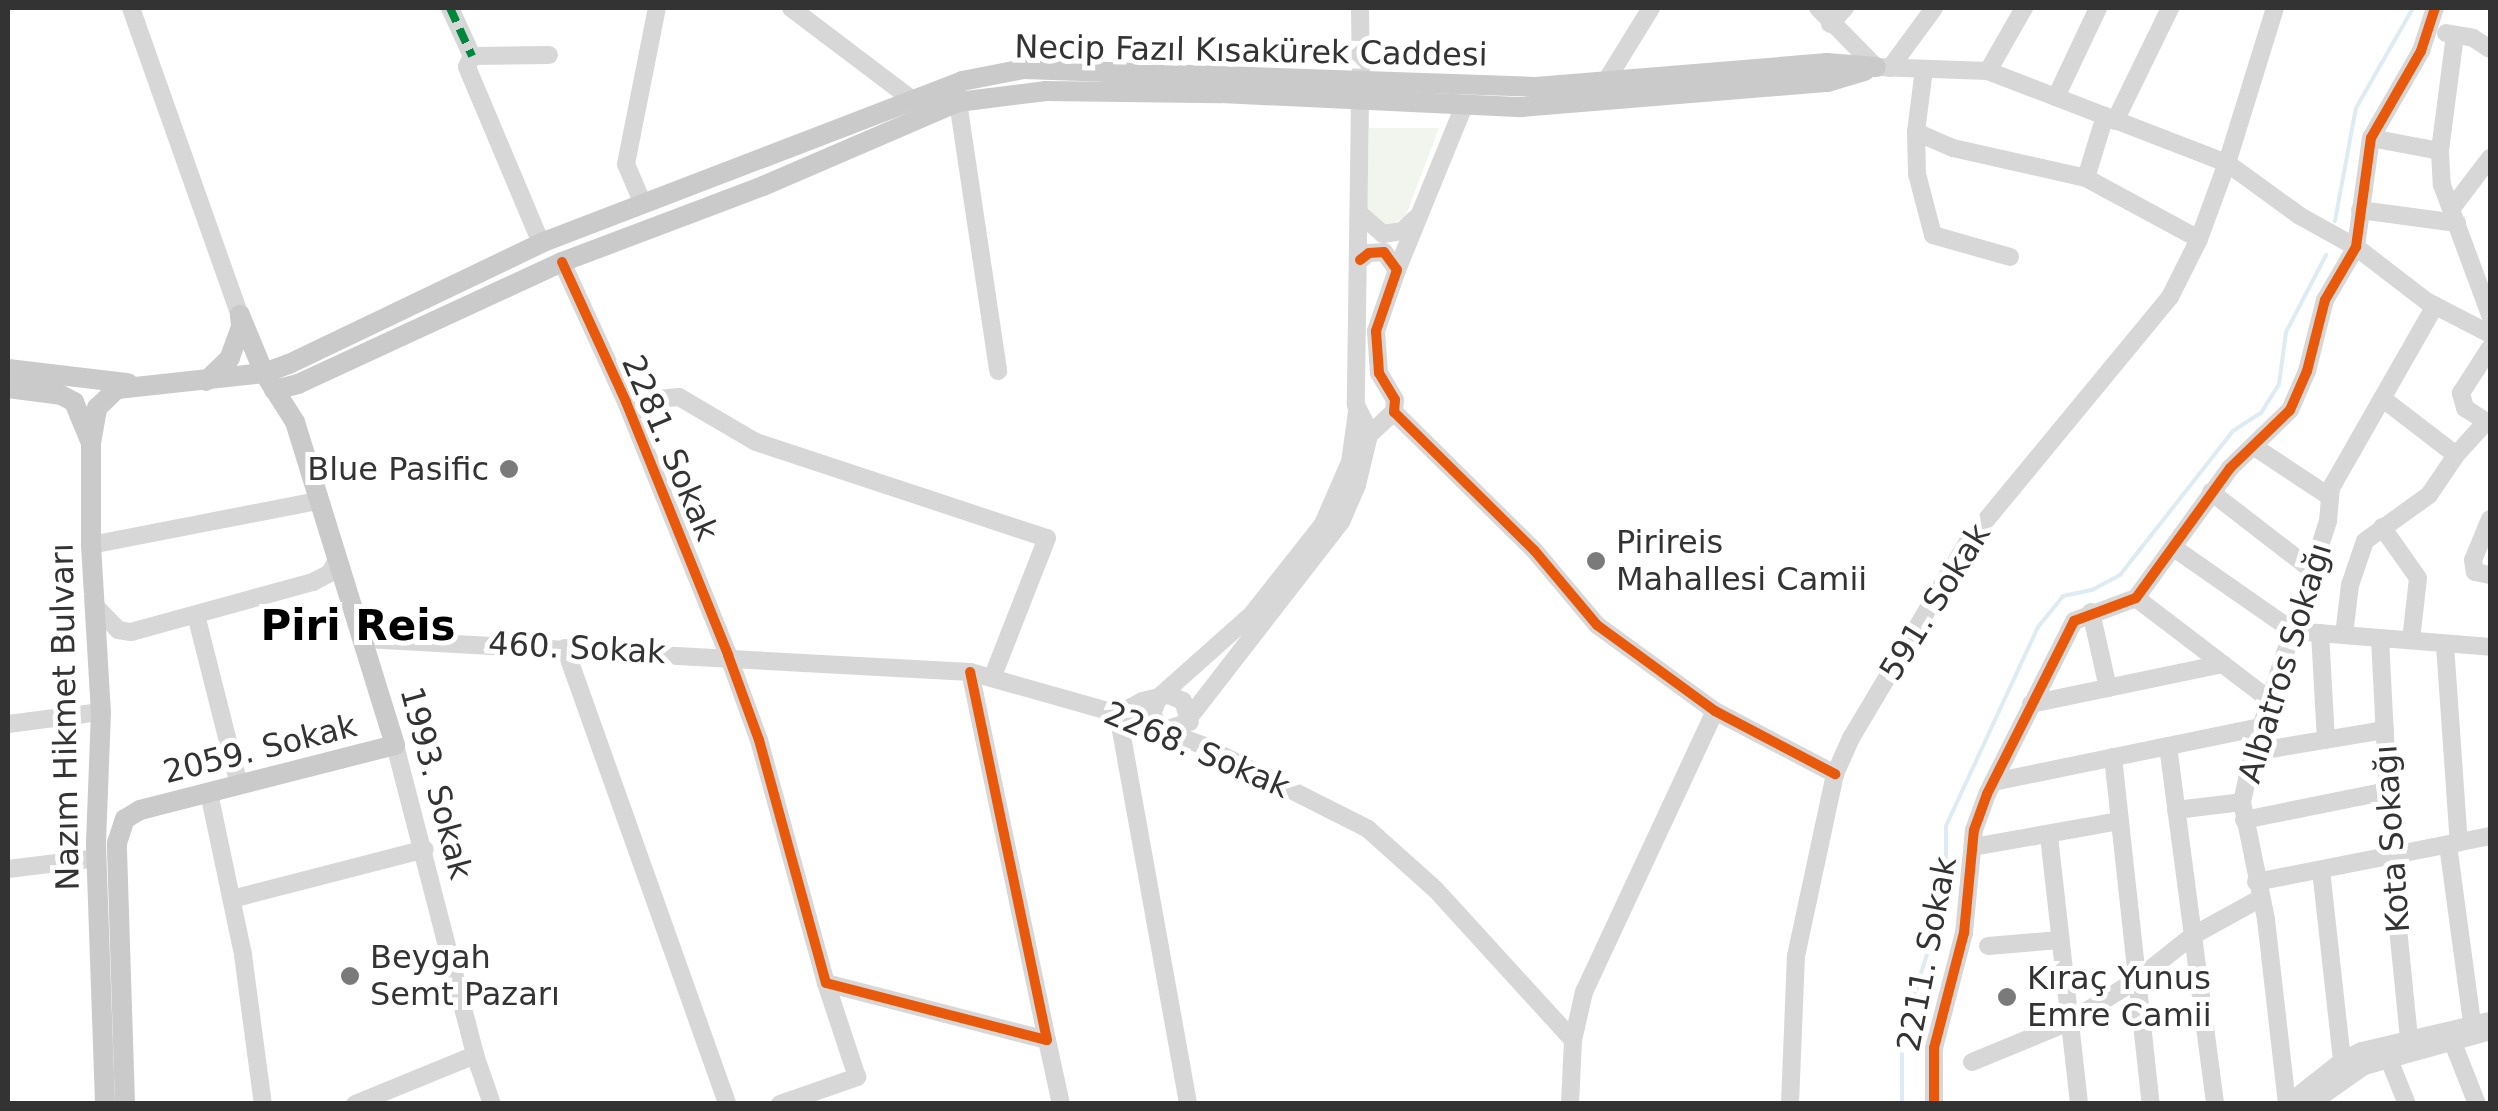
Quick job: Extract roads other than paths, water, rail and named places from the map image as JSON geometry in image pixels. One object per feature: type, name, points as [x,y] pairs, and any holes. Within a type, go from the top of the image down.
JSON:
[{"type":"main road","name":"Necip Fazıl Kısakürek Caddesi","points":[[269,382],[541,243],[962,81],[1024,69],[1361,78],[1491,87],[1827,63],[1883,68]]},
{"type":"main road","name":"Necip Fazıl Kısakürek Caddesi","points":[[269,382],[298,384],[562,262],[763,186],[958,102],[1046,90],[1554,106],[1828,82],[1883,68]]},
{"type":"main road","points":[[1360,100],[1361,78]]},
{"type":"main road","points":[[910,98],[927,113]]},
{"type":"main road","points":[[541,243],[562,262]]},
{"type":"main road","points":[[206,381],[230,358],[241,328],[240,314]]},
{"type":"main road","name":"1993. Sokak","points":[[240,314],[269,382],[295,422],[395,746]]},
{"type":"main road","points":[[8,368],[144,386]]},
{"type":"main road","points":[[92,443],[97,408],[117,389],[206,381],[269,382]]},
{"type":"main road","name":"Nazım Hikmet Bulvarı","points":[[8,388],[61,395],[74,402],[92,443],[91,545],[101,712],[97,858],[105,1104]]},
{"type":"main road","name":"2059. Sokak","points":[[140,810],[395,746]]},
{"type":"main road","points":[[98,782],[99,793],[105,799],[140,810]]},
{"type":"main road","name":"Nazım Hikmet Bulvarı","points":[[125,1104],[117,835],[125,819],[140,810]]},
{"type":"street","points":[[131,8],[240,314]]},
{"type":"street","points":[[450,8],[541,243]]},
{"type":"street","points":[[642,204],[626,164],[656,8]]},
{"type":"street","points":[[792,8],[910,98]]},
{"type":"street","points":[[1360,8],[1361,78]]},
{"type":"street","points":[[1606,81],[1651,8]]},
{"type":"street","points":[[1818,8],[1830,24],[1883,68],[1934,8]]},
{"type":"street","points":[[1830,24],[1845,8]]},
{"type":"street","points":[[1988,70],[2024,8]]},
{"type":"street","points":[[2056,97],[2098,8]]},
{"type":"street","points":[[2086,178],[2110,119],[2170,8]]},
{"type":"street","name":"591. Sokak","points":[[1790,1104],[1796,956],[1834,774],[1850,738],[1968,542],[2170,296],[2199,239],[2228,162],[2275,8]]},
{"type":"street","points":[[2270,700],[2136,598],[2211,492],[2290,410],[2306,372],[2325,300],[2356,247],[2372,138],[2430,30],[2435,8]]},
{"type":"street","points":[[2430,30],[2489,42]]},
{"type":"street","points":[[2454,34],[2440,151],[2442,186],[2483,271],[2490,315]]},
{"type":"street","points":[[470,61],[549,56]]},
{"type":"street","name":"Necip Fazıl Kısakürek Caddesi","points":[[1883,68],[1988,70],[2228,162],[2300,216],[2356,247],[2435,306],[2490,334]]},
{"type":"street","points":[[1924,69],[1916,132],[1917,174],[1932,235],[2010,257]]},
{"type":"street","points":[[1188,1104],[1118,714],[1159,697],[1252,614],[1323,524],[1350,462],[1356,408],[1360,100]]},
{"type":"street","points":[[958,102],[998,371]]},
{"type":"street","points":[[1393,403],[1378,373],[1376,331],[1464,106]]},
{"type":"street","points":[[1916,132],[1953,148],[2086,178],[2199,239]]},
{"type":"street","points":[[2372,138],[2440,151]]},
{"type":"street","points":[[2454,215],[2490,158]]},
{"type":"street","points":[[2360,210],[2454,215]]},
{"type":"street","points":[[1360,214],[1376,231],[1394,234],[1420,214]]},
{"type":"street","points":[[1360,260],[1370,252],[1384,252],[1397,270]]},
{"type":"street","name":"2281. Sokak","points":[[562,262],[626,402],[759,740],[826,983],[858,1076],[780,1104]]},
{"type":"street","name":"Albatros Sokağı","points":[[2288,1104],[2259,890],[2243,811],[2253,752],[2328,522],[2330,497],[2435,306]]},
{"type":"street","points":[[2344,635],[2350,585],[2366,541],[2429,495],[2456,455],[2488,424],[2465,408],[2461,393],[2490,348]]},
{"type":"street","points":[[1379,425],[1365,422],[1356,408],[1360,393],[1370,386],[1383,386],[1393,403],[1534,550],[1597,625],[1715,711],[1834,774]]},
{"type":"street","points":[[626,402],[679,396],[756,442],[1047,538],[994,676]]},
{"type":"street","points":[[2382,398],[2456,455]]},
{"type":"street","points":[[1159,697],[1152,714],[1161,730],[1176,730],[1341,522],[1357,486],[1369,435],[1393,403]]},
{"type":"street","points":[[2253,446],[2330,497]]},
{"type":"street","points":[[2211,492],[2312,570]]},
{"type":"street","points":[[91,545],[318,501]]},
{"type":"street","points":[[2490,519],[2473,560],[2476,572],[2490,576]]},
{"type":"street","points":[[2382,527],[2418,578],[2411,640]]},
{"type":"street","points":[[2174,548],[2292,631],[2490,647]]},
{"type":"street","points":[[97,608],[118,630],[131,632],[313,582],[330,572],[338,559]]},
{"type":"street","name":"2211. Sokak","points":[[1934,1104],[1930,1074],[1934,1048],[1964,933],[1974,830],[1993,782],[2064,634],[2091,612],[2136,598]]},
{"type":"street","points":[[2091,612],[2108,688]]},
{"type":"street","points":[[196,615],[239,785]]},
{"type":"street","points":[[2320,633],[2326,740]]},
{"type":"street","name":"Kota Sokağı","points":[[2380,638],[2391,858],[2409,1040]]},
{"type":"street","name":"460. Sokak","points":[[365,639],[728,655]]},
{"type":"street","points":[[2288,1104],[2342,1061],[2377,1046],[2481,1022],[2453,844],[2445,645]]},
{"type":"street","points":[[565,648],[727,1104]]},
{"type":"street","name":"2268. Sokak","points":[[728,655],[994,676],[1202,744],[1368,829],[1436,890],[1574,1040]]},
{"type":"street","points":[[2031,704],[2223,664]]},
{"type":"street","points":[[970,672],[1061,1104]]},
{"type":"street","points":[[1159,697],[1178,698],[1202,744]]},
{"type":"street","points":[[1570,1104],[1574,1040],[1584,992],[1715,711]]},
{"type":"street","points":[[8,724],[101,712]]},
{"type":"street","points":[[1993,782],[2261,727]]},
{"type":"street","points":[[2253,752],[2384,730]]},
{"type":"street","name":"1993. Sokak","points":[[395,746],[425,849],[474,1055],[492,1104]]},
{"type":"street","points":[[2168,746],[2215,1104]]},
{"type":"street","points":[[2114,757],[2151,1104]]},
{"type":"street","points":[[2176,810],[2243,811],[2388,791]]},
{"type":"street","points":[[209,792],[232,899],[263,1104]]},
{"type":"street","points":[[1973,846],[2120,822]]},
{"type":"street","points":[[2049,836],[2079,1104]]},
{"type":"street","points":[[1972,1062],[2068,1022],[2138,979],[2259,890],[2321,870],[2490,836]]},
{"type":"street","points":[[232,899],[425,849]]},
{"type":"street","points":[[8,869],[97,858]]},
{"type":"street","points":[[2321,870],[2342,1061]]},
{"type":"street","points":[[1988,946],[2060,940]]},
{"type":"street","points":[[826,983],[1047,1040]]},
{"type":"street","points":[[2310,1104],[2332,1096],[2388,1057],[2490,1031]]},
{"type":"street","points":[[2453,1043],[2477,1104]]},
{"type":"street","points":[[356,1104],[474,1055]]},
{"type":"street","points":[[2388,1057],[2407,1104]]},
{"type":"waterway","points":[[2335,221],[2356,108],[2413,8]]},
{"type":"waterway","points":[[1902,1104],[1902,1034],[1946,894],[1946,826],[2038,627],[2063,596],[2092,590],[2120,575],[2233,431],[2261,413],[2279,384],[2286,332],[2326,255]]},
{"type":"place","name":"Blue Pasific","points":[[509,469]]},
{"type":"place","name":"Pirireis Mahallesi Camii","points":[[1596,561]]},
{"type":"place","name":"Beygah Semt Pazarı","points":[[350,976]]},
{"type":"place","name":"Kıraç Yunus Emre Camii","points":[[2007,997]]},
{"type":"district","name":"Piri Reis","points":[[358,626]]}]
